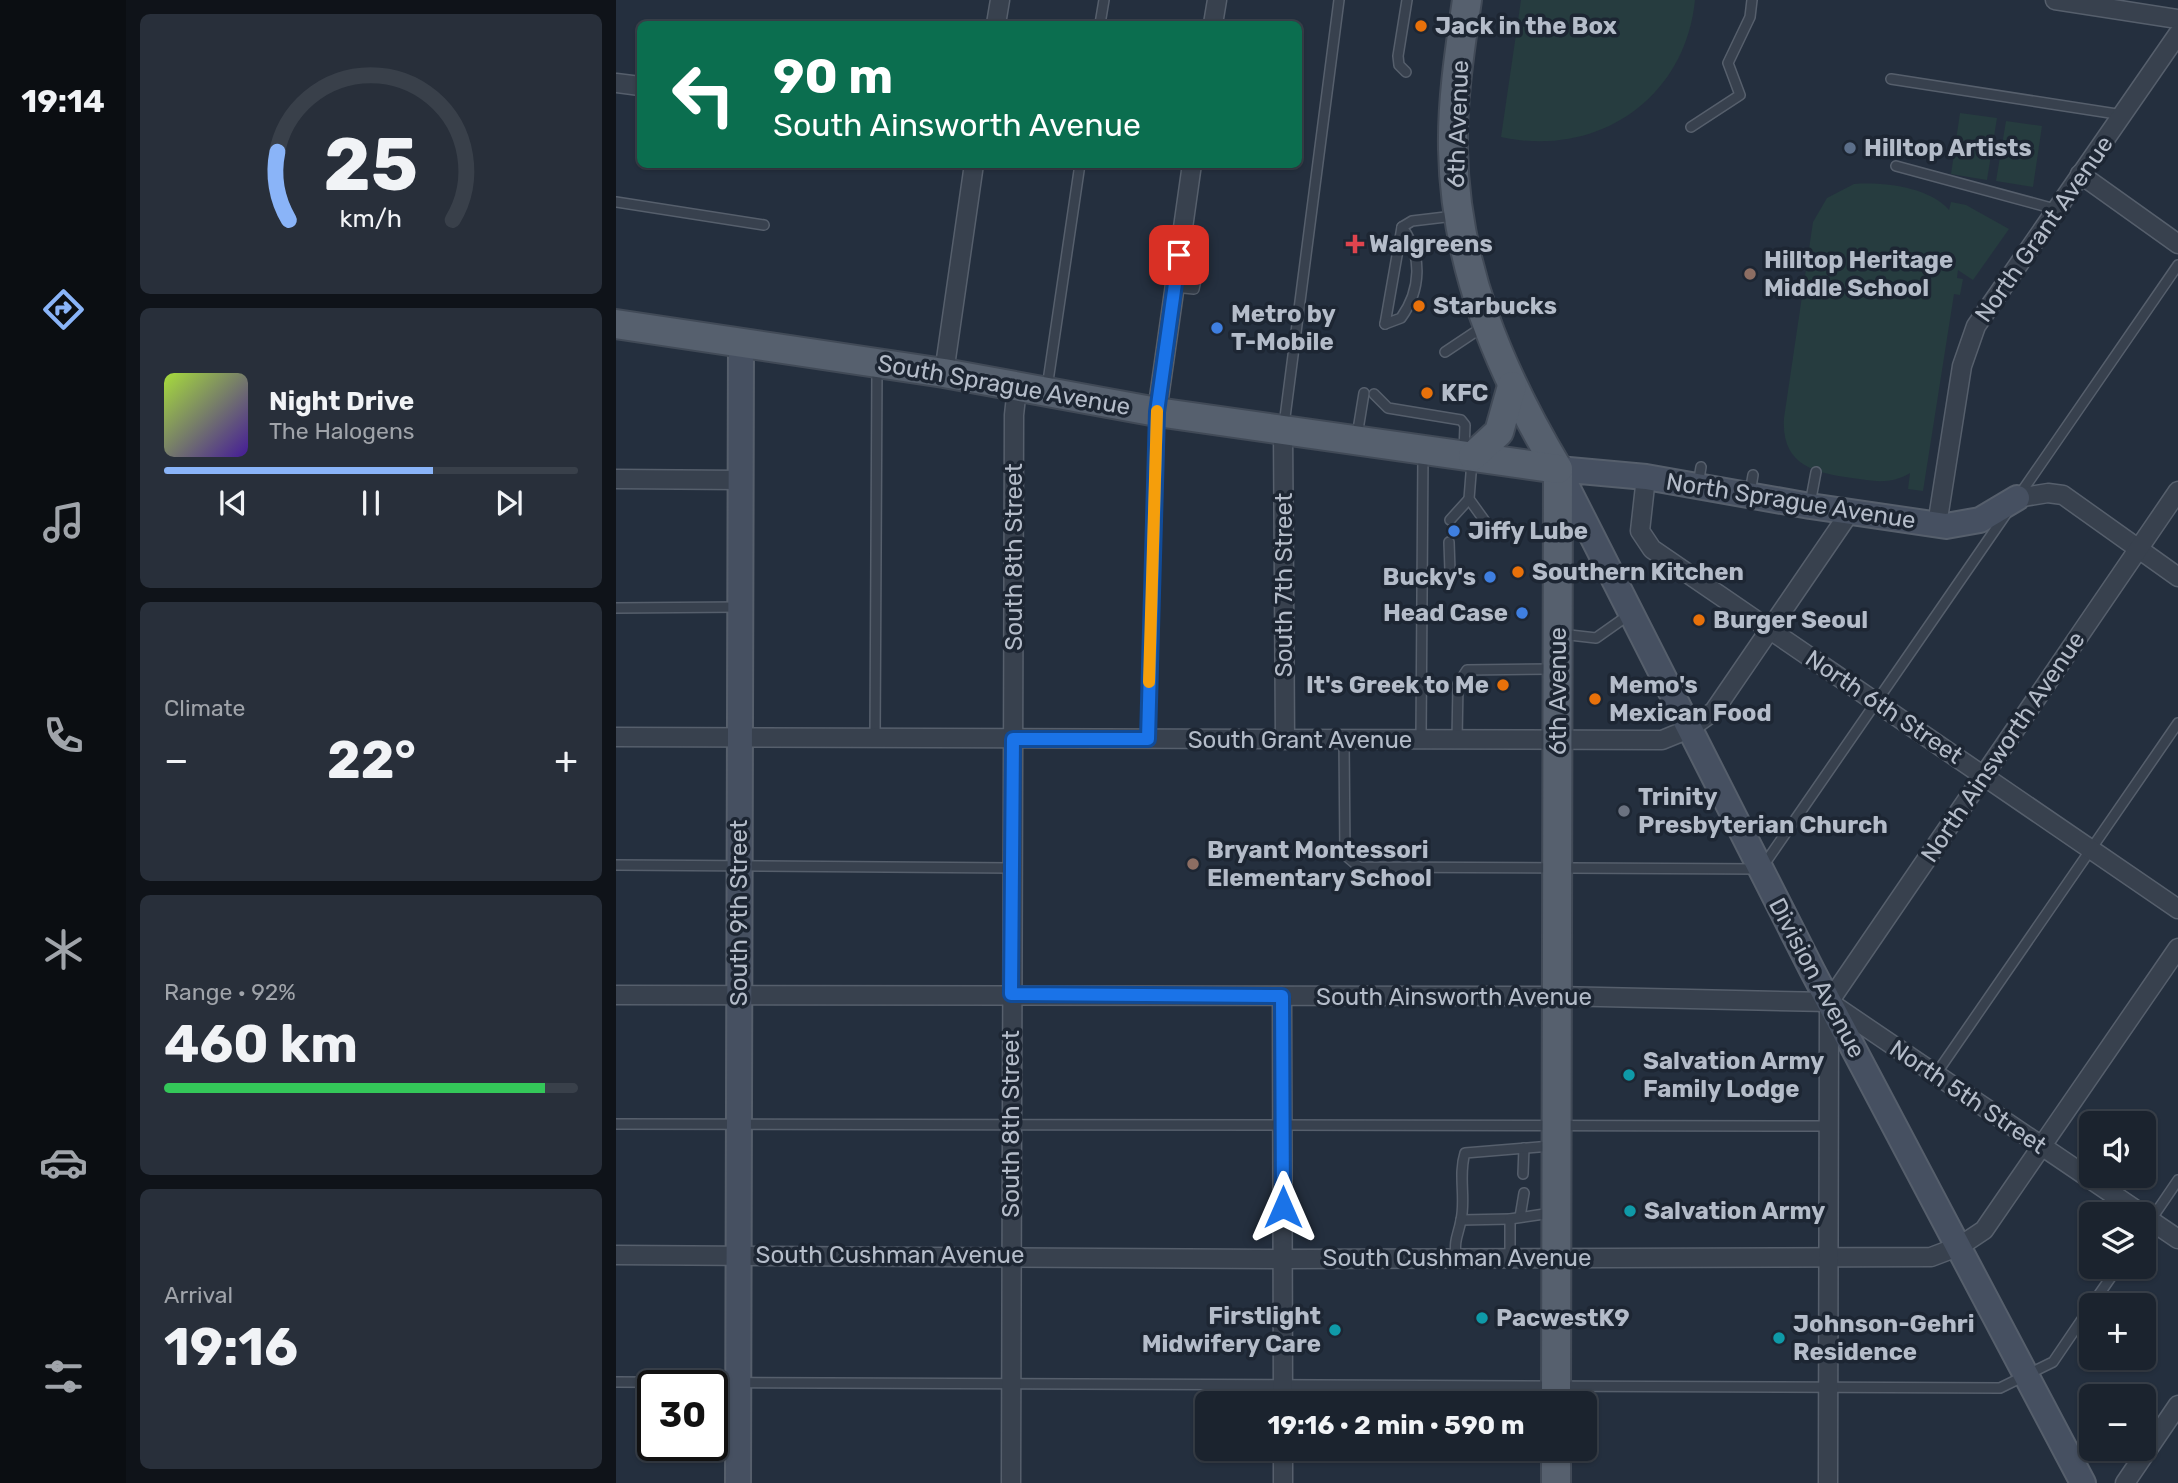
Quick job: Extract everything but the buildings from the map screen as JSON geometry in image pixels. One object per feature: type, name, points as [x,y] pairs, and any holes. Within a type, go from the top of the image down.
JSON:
[{"type":"main road","name":"6th Avenue","points":[[1467,0],[1455,91],[1452,146],[1461,243],[1486,324],[1512,386],[1558,469],[1556,1391]]},
{"type":"main road","name":"South Sprague Avenue","points":[[616,324],[944,373],[1046,394],[1157,412],[1558,469]]},
{"type":"main road","points":[[1469,455],[1499,432],[1512,386]]},
{"type":"main road","points":[[1556,1461],[1556,1483]]},
{"type":"street","points":[[996,21],[1000,0]]},
{"type":"street","points":[[1214,21],[1217,0]]},
{"type":"street","points":[[2055,0],[2178,19]]},
{"type":"street","name":"North Grant Avenue","points":[[1937,525],[1968,344],[1983,312],[2178,34]]},
{"type":"street","points":[[616,83],[637,86]]},
{"type":"street","points":[[944,373],[973,168]]},
{"type":"street","points":[[1157,412],[1191,168]]},
{"type":"street","points":[[2080,174],[2178,244]]},
{"type":"street","name":"South 9th Street","points":[[738,1483],[741,342]]},
{"type":"street","name":"South 8th Street","points":[[1010,1483],[1014,415],[1017,388]]},
{"type":"street","name":"South 7th Street","points":[[1283,430],[1285,740]]},
{"type":"street","name":"North Sprague Avenue","points":[[1558,469],[1646,477],[1700,476],[1751,484],[1810,506],[1937,525],[1959,525],[1980,520],[2017,498]]},
{"type":"street","name":"Division Avenue","points":[[1558,469],[1829,1003],[2083,1483]]},
{"type":"street","name":"North 6th Street","points":[[1646,477],[1640,531],[1652,549],[2178,909]]},
{"type":"street","points":[[616,479],[741,480]]},
{"type":"street","name":"North Ainsworth Avenue","points":[[1829,1003],[2178,491]]},
{"type":"street","points":[[2017,498],[2048,493],[2063,495],[2178,577]]},
{"type":"street","points":[[1689,729],[1714,711],[1850,512]]},
{"type":"street","name":"South Grant Avenue","points":[[616,737],[1662,740],[1689,729]]},
{"type":"street","points":[[1960,1247],[1984,1230],[2178,948]]},
{"type":"street","name":"South Ainsworth Avenue","points":[[616,995],[1556,996],[1829,1003]]},
{"type":"street","points":[[1282,996],[1283,1391]]},
{"type":"street","points":[[1828,1483],[1829,1003]]},
{"type":"street","name":"North 5th Street","points":[[1829,1003],[2042,1146],[2120,1202]]},
{"type":"street","name":"North 5th Street","points":[[2156,1227],[2178,1240]]},
{"type":"street","name":"South Cushman Avenue","points":[[616,1255],[1011,1255],[1283,1259],[1829,1258],[1931,1257],[1960,1247]]},
{"type":"street","points":[[2125,1483],[2178,1405]]},
{"type":"street","points":[[1283,1461],[1283,1483]]},
{"type":"lane","points":[[1100,21],[1104,0]]},
{"type":"lane","points":[[1283,430],[1339,0]]},
{"type":"lane","points":[[1406,72],[1399,65],[1398,56],[1407,0]]},
{"type":"lane","points":[[1691,127],[1740,95],[1728,63],[1751,17],[1752,0]]},
{"type":"lane","points":[[1891,79],[2123,115]]},
{"type":"lane","points":[[1896,166],[2055,209]]},
{"type":"lane","points":[[1046,394],[1079,168]]},
{"type":"lane","points":[[616,202],[764,225]]},
{"type":"lane","points":[[1402,228],[1415,243],[1418,261],[1416,283],[1401,318],[1385,324],[1402,228],[1412,221],[1457,216]]},
{"type":"lane","points":[[1344,740],[1345,855],[1359,867],[1761,869],[2178,265]]},
{"type":"lane","points":[[1445,352],[1486,324]]},
{"type":"lane","points":[[875,738],[877,363]]},
{"type":"lane","points":[[1357,439],[1369,393],[1388,408],[1461,420],[1465,425],[1469,455],[1469,499],[1487,524],[1487,535]]},
{"type":"lane","points":[[1148,739],[1157,412]]},
{"type":"lane","points":[[1420,740],[1423,448]]},
{"type":"lane","points":[[1810,506],[1816,472]]},
{"type":"lane","points":[[1450,520],[1469,499]]},
{"type":"lane","points":[[1449,542],[1450,571]]},
{"type":"lane","points":[[616,608],[741,607]]},
{"type":"lane","points":[[1559,634],[1596,638],[1631,613]]},
{"type":"lane","points":[[1457,740],[1458,684],[1467,670],[1559,669]]},
{"type":"lane","points":[[1936,1074],[2178,723]]},
{"type":"lane","points":[[616,865],[1012,868]]},
{"type":"lane","points":[[616,1124],[1284,1125],[1557,1136],[1829,1126]]},
{"type":"lane","points":[[1456,1258],[1454,1238],[1461,1220],[1461,1165],[1465,1153],[1524,1149],[1557,1136]]},
{"type":"lane","points":[[1523,1174],[1524,1149]]},
{"type":"lane","points":[[2156,1207],[2178,1180]]},
{"type":"lane","points":[[1510,1257],[1515,1218],[1524,1193]]},
{"type":"lane","points":[[1461,1220],[1557,1213]]},
{"type":"lane","points":[[1597,1393],[1829,1387],[2000,1388],[2053,1362],[2079,1324]]},
{"type":"lane","points":[[616,1382],[1283,1384],[1474,1391]]},
{"type":"green space","points":[[1521,0],[1695,0],[1688,35],[1674,67],[1654,93],[1630,114],[1601,129],[1570,139],[1536,141],[1501,137]]},
{"type":"green space","points":[[1960,113],[1997,118],[1987,180],[1951,174]]},
{"type":"green space","points":[[2006,121],[2042,126],[2033,187],[1996,181]]},
{"type":"green space","points":[[1854,184],[1879,184],[1918,191],[1940,202],[1949,210],[1951,202],[1966,205],[2009,229],[1973,280],[1958,270],[1957,278],[1963,279],[1960,295],[1954,294],[1923,491],[1908,489],[1910,473],[1888,481],[1874,481],[1813,469],[1794,456],[1785,434],[1784,418],[1813,222],[1827,198]]},
{"type":"slow traffic","points":[[1149,682],[1157,411]]},
{"type":"place","name":"Jack in the Box","points":[[1421,26]]},
{"type":"place","name":"Hilltop Artists","points":[[1850,148]]},
{"type":"place","name":"Walgreens","points":[[1355,244]]},
{"type":"place","name":"Hilltop Heritage Middle School","points":[[1750,274]]},
{"type":"place","name":"Starbucks","points":[[1419,306]]},
{"type":"place","name":"Metro by T-Mobile","points":[[1217,328]]},
{"type":"place","name":"KFC","points":[[1427,393]]},
{"type":"place","name":"Jiffy Lube","points":[[1454,531]]},
{"type":"place","name":"Southern Kitchen","points":[[1518,572]]},
{"type":"place","name":"Bucky's","points":[[1490,577]]},
{"type":"place","name":"Head Case","points":[[1522,613]]},
{"type":"place","name":"Burger Seoul","points":[[1699,620]]},
{"type":"place","name":"It's Greek to Me","points":[[1503,685]]},
{"type":"place","name":"Memo's Mexican Food","points":[[1595,699]]},
{"type":"place","name":"Trinity Presbyterian Church","points":[[1624,811]]},
{"type":"place","name":"Bryant Montessori Elementary School","points":[[1193,864]]},
{"type":"place","name":"Salvation Army Family Lodge","points":[[1629,1075]]},
{"type":"place","name":"Salvation Army","points":[[1630,1211]]},
{"type":"place","name":"PacwestK9","points":[[1482,1318]]},
{"type":"place","name":"Firstlight Midwifery Care","points":[[1335,1330]]},
{"type":"place","name":"Johnson-Gehri Residence","points":[[1779,1338]]},
{"type":"route","points":[[1179,255],[1157,412],[1148,739],[1013,739],[1011,994],[1282,996],[1283,1207]]}]
